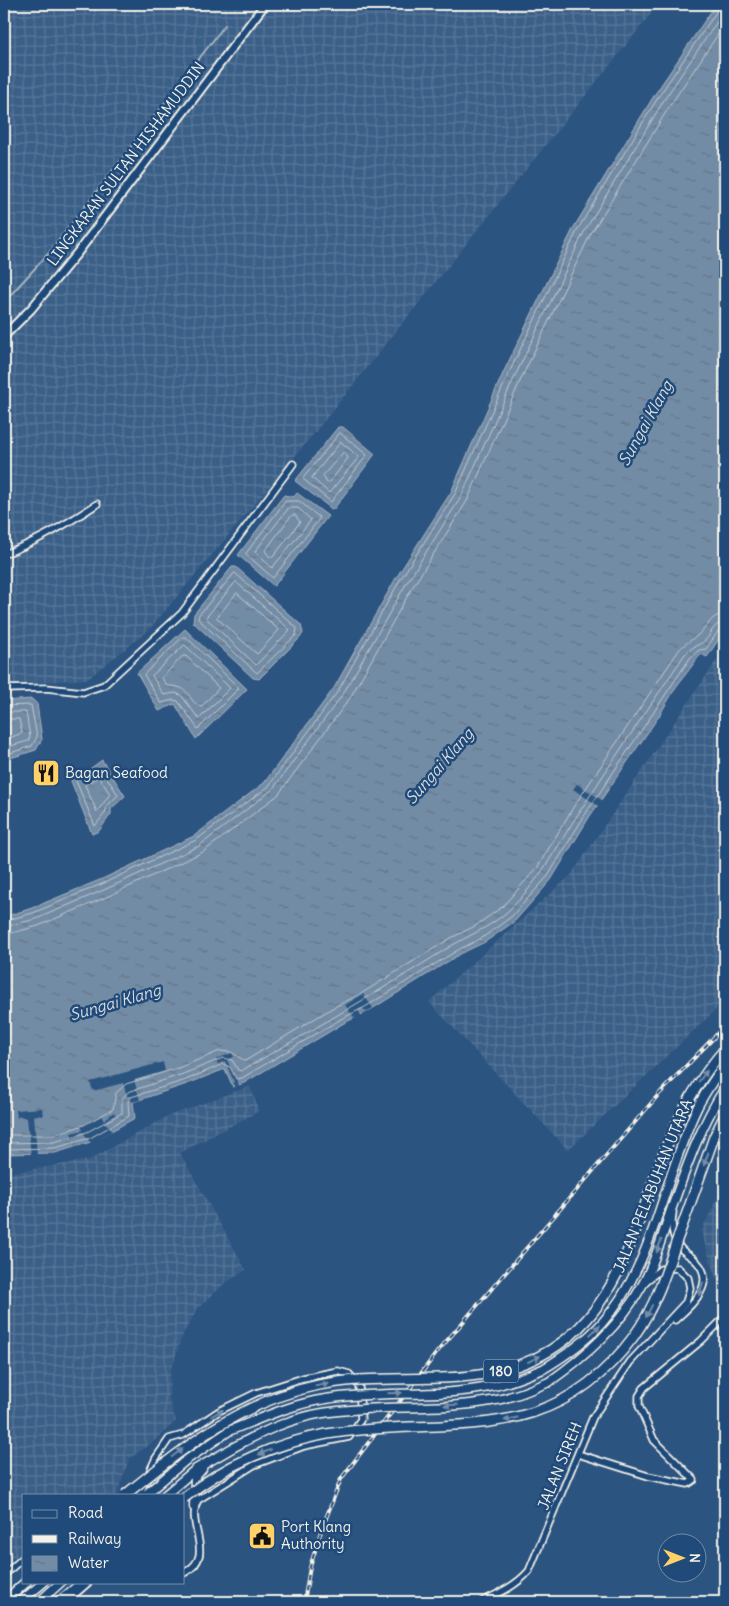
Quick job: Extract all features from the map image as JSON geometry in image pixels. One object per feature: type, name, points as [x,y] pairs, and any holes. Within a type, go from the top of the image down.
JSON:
[{"type":"main road","name":"180","points":[[126,1494],[178,1452],[224,1421],[256,1405],[319,1385],[349,1381],[485,1375],[535,1359],[565,1340],[588,1319],[608,1292],[626,1255],[665,1149],[684,1107],[699,1080],[725,1049]]},
{"type":"main road","name":"JALAN PELABUHAN UTARA","points":[[146,1494],[186,1461],[230,1432],[280,1411],[324,1399],[359,1395],[487,1388],[509,1383],[543,1369],[568,1355],[602,1323],[620,1300],[635,1273],[697,1108],[725,1063]]},
{"type":"main road","name":"JALAN PELABUHAN UTARA","points":[[166,1494],[196,1470],[234,1447],[263,1432],[322,1413],[380,1407],[478,1403],[514,1396],[548,1382],[577,1362],[620,1319],[643,1284],[702,1131],[725,1088]]},
{"type":"main road","points":[[185,1497],[212,1478],[285,1444],[355,1431],[490,1423],[534,1413],[578,1390],[620,1353],[648,1313],[663,1281],[714,1137],[725,1115]]},
{"type":"main road","points":[[194,1507],[195,1477],[217,1457]]},
{"type":"main road","points":[[4,1602],[24,1584]]},
{"type":"main road","points":[[20,1602],[42,1584]]},
{"type":"main road","points":[[39,1602],[59,1584]]},
{"type":"main road","points":[[59,1602],[81,1584]]},
{"type":"street","name":"LINGKARAN SULTAN HISHAMUDDIN","points":[[4,336],[32,309],[78,252],[265,4]]},
{"type":"street","points":[[4,689],[46,688],[83,692],[104,685],[182,613],[293,464]]},
{"type":"street","points":[[4,554],[22,548],[64,526],[96,504]]},
{"type":"street","points":[[662,1331],[701,1295],[704,1281],[701,1269],[696,1261],[678,1246],[671,1227],[675,1201]]},
{"type":"street","points":[[643,1284],[661,1269],[673,1268],[682,1271],[688,1278],[690,1288],[686,1302],[662,1331]]},
{"type":"street","points":[[578,1454],[648,1476],[688,1484],[694,1480],[654,1440],[638,1406],[644,1388],[701,1341],[725,1317]]},
{"type":"street","name":"JALAN SIREH","points":[[480,1602],[506,1590],[522,1579],[529,1571],[593,1417],[619,1377],[662,1331]]},
{"type":"street","points":[[139,1494],[156,1458],[169,1439],[183,1435],[219,1412],[256,1393],[303,1378],[338,1371],[349,1374],[359,1386],[361,1419],[349,1437],[304,1446],[254,1465],[203,1495],[194,1507],[200,1552],[192,1569],[185,1572]]},
{"type":"street","points":[[4,1575],[22,1559]]},
{"type":"street","points":[[66,1602],[87,1584]]},
{"type":"shaded area","points":[[4,4],[659,4],[317,430],[148,631],[87,679],[4,685]]},
{"type":"shaded area","points":[[725,648],[725,1001],[568,1150],[429,1002],[571,875]]},
{"type":"shaded area","points":[[250,1086],[259,1111],[180,1153],[246,1270],[225,1283],[199,1307],[183,1334],[170,1373],[169,1400],[176,1421],[157,1439],[129,1459],[117,1494],[22,1494],[22,1552],[4,1566],[4,1174],[89,1160],[166,1117]]},
{"type":"shaded area","points":[[725,1181],[725,1286],[720,1290],[701,1232]]},
{"type":"water","name":"Sungai Klang","points":[[716,4],[725,4],[725,630],[707,657],[701,654],[676,687],[659,716],[590,816],[551,880],[515,921],[485,942],[460,954],[367,1012],[344,1023],[244,1083],[233,1087],[225,1069],[133,1102],[135,1118],[91,1142],[55,1153],[4,1154],[4,917],[32,908],[102,879],[194,836],[264,783],[334,688],[396,578],[451,492],[504,371],[574,227],[655,94]]},
{"type":"water","points":[[338,427],[343,427],[375,454],[333,510],[295,481]]},
{"type":"water","points":[[297,493],[328,516],[274,586],[238,555],[284,495],[294,497]]},
{"type":"water","points":[[232,567],[236,567],[301,625],[303,633],[259,679],[253,678],[193,622],[194,614]]},
{"type":"water","points":[[185,629],[247,689],[196,739],[175,704],[159,711],[137,673]]},
{"type":"water","points":[[32,699],[37,704],[42,739],[36,750],[4,760],[4,701]]},
{"type":"water","points":[[102,760],[125,796],[111,809],[111,814],[99,831],[92,834],[71,781],[72,776],[87,771]]},
{"type":"pier","points":[[577,784],[604,801],[600,807],[573,789]]},
{"type":"pier","points":[[363,994],[373,1008],[367,1012],[362,1008],[358,1010],[362,1017],[356,1020],[345,1005]]},
{"type":"pier","points":[[232,1053],[234,1057],[227,1060],[239,1085],[237,1088],[232,1083],[234,1082],[225,1061],[218,1064],[216,1059]]},
{"type":"pier","points":[[163,1062],[165,1071],[134,1080],[140,1100],[132,1102],[130,1096],[127,1096],[123,1083],[93,1091],[90,1082]]},
{"type":"pier","points":[[42,1108],[43,1116],[34,1115],[37,1155],[31,1156],[27,1118],[20,1116],[17,1118],[16,1110]]},
{"type":"pier","points":[[114,1112],[115,1115],[104,1121],[112,1131],[100,1138],[101,1141],[92,1145],[83,1132],[73,1138],[71,1133],[83,1130],[81,1126],[101,1115],[104,1120]]},
{"type":"waterway","points":[[4,302],[48,254],[225,25]]},
{"type":"railway","points":[[304,1602],[310,1567],[321,1531],[341,1479],[438,1351],[660,1093],[725,1026]]},
{"type":"place","name":"Bagan Seafood","points":[[46,773]]},
{"type":"place","name":"Port Klang Authority","points":[[262,1536]]}]
